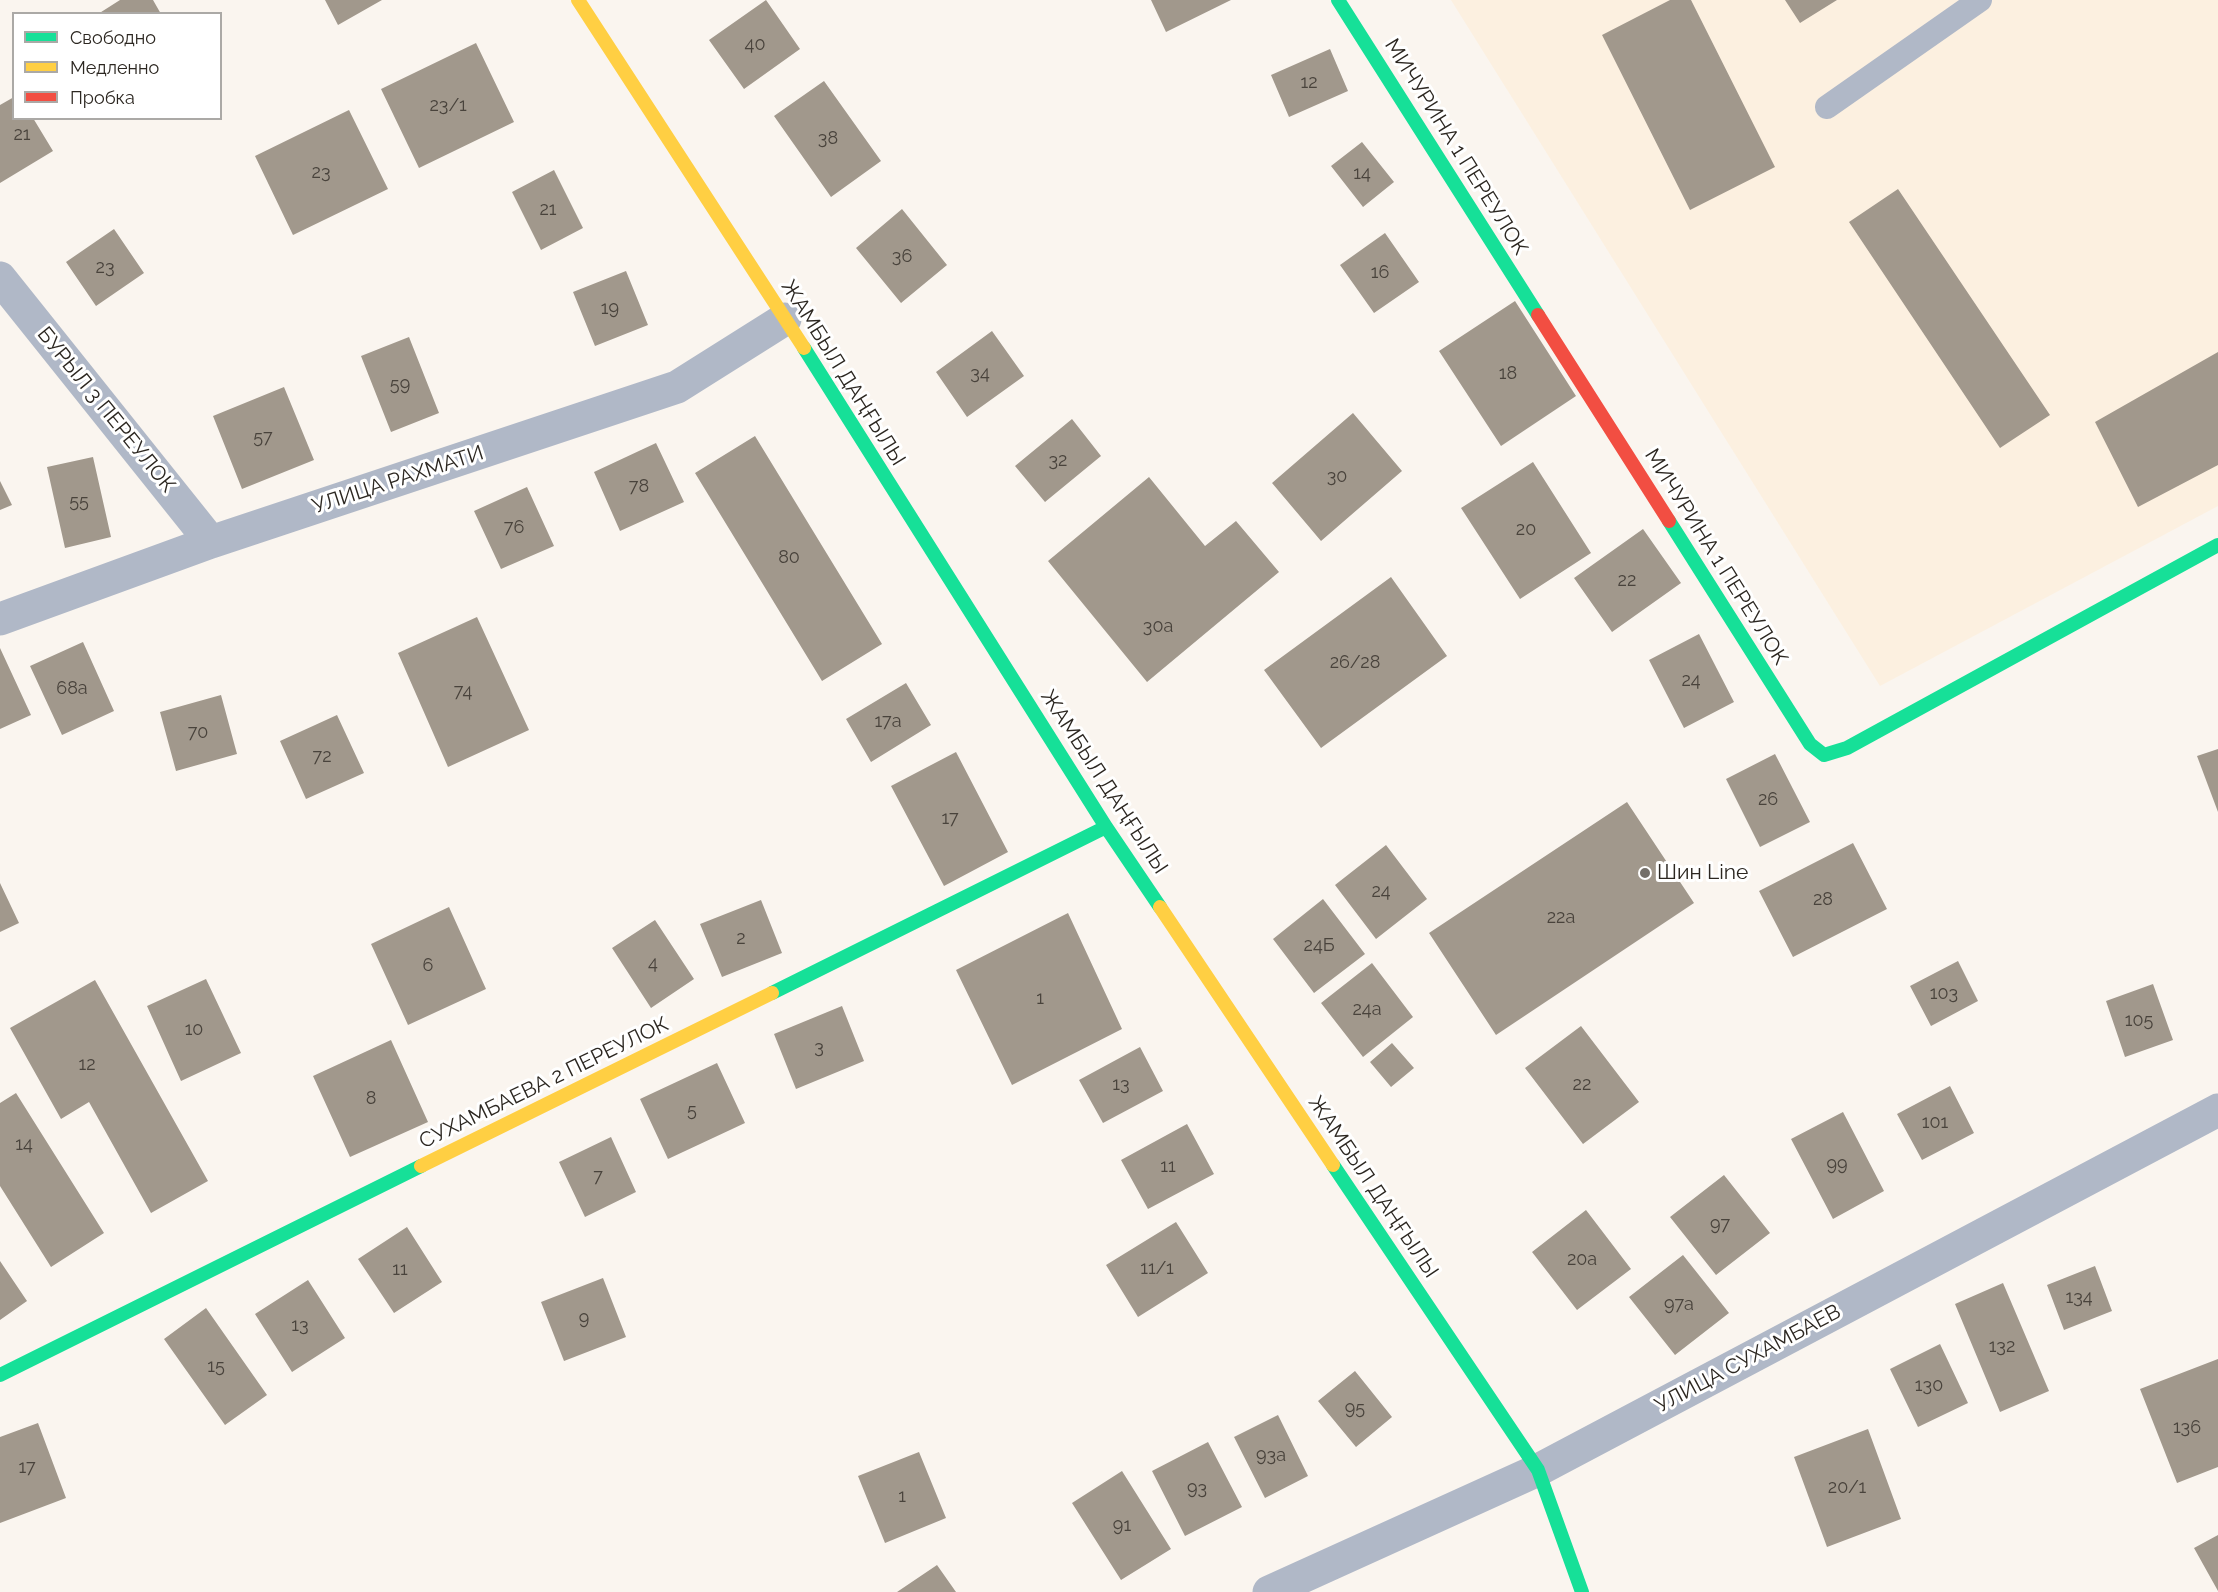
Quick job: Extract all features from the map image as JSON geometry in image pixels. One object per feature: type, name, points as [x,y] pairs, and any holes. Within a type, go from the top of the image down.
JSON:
[{"type":"street","name":"ЖАМБЫЛ ДАҢҒЫЛЫ","points":[[578,0],[785,319],[1106,827],[1538,1470],[1582,1592]]},
{"type":"street","name":"МИЧУРИНА 1 ПЕРЕУЛОК","points":[[1338,0],[1810,744],[1824,755],[1847,748],[2218,544]]},
{"type":"street","name":"БУРЫЛ 3 ПЕРЕУЛОК","points":[[0,278],[211,542]]},
{"type":"street","name":"УЛИЦА РАХМАТИ","points":[[0,619],[211,542],[676,387],[785,319]]},
{"type":"street","name":"СУХАМБАЕВА 2 ПЕРЕУЛОК","points":[[0,1375],[1106,827]]},
{"type":"street","name":"УЛИЦА СУХАМБАЕВ","points":[[1269,1592],[1538,1470],[2218,1110]]},
{"type":"lane","points":[[1827,107],[1980,0]]},
{"type":"shaded area","points":[[1451,0],[2218,0],[2218,506],[1880,686]]},
{"type":"building","points":[[120,0],[153,0],[160,12],[101,12]]},
{"type":"building","points":[[325,0],[382,0],[338,25]]},
{"type":"building","points":[[766,0],[800,49],[744,89],[709,40]]},
{"type":"building","points":[[1151,0],[1231,0],[1166,32]]},
{"type":"building","points":[[1670,0],[1691,0],[1775,167],[1690,210],[1602,35]]},
{"type":"building","points":[[1785,0],[1837,0],[1800,23]]},
{"type":"building","points":[[476,43],[514,122],[419,168],[381,89]]},
{"type":"building","points":[[1330,49],[1348,91],[1289,117],[1271,75]]},
{"type":"building","points":[[824,81],[881,161],[831,197],[774,116]]},
{"type":"building","points":[[12,98],[12,120],[34,120],[53,151],[0,183],[0,105]]},
{"type":"building","points":[[349,110],[388,189],[293,235],[255,156]]},
{"type":"building","points":[[1362,142],[1394,182],[1363,207],[1331,166]]},
{"type":"building","points":[[554,170],[583,228],[541,250],[512,192]]},
{"type":"building","points":[[1898,189],[2050,415],[2000,448],[1849,222]]},
{"type":"building","points":[[902,209],[947,265],[901,303],[856,248]]},
{"type":"building","points":[[114,229],[144,273],[96,306],[66,262]]},
{"type":"building","points":[[1385,233],[1419,282],[1374,313],[1340,265]]},
{"type":"building","points":[[626,271],[648,325],[595,346],[573,292]]},
{"type":"building","points":[[1515,301],[1576,396],[1501,446],[1439,351]]},
{"type":"building","points":[[992,331],[1024,376],[967,417],[936,372]]},
{"type":"building","points":[[409,337],[439,413],[391,432],[361,356]]},
{"type":"building","points":[[2218,352],[2218,465],[2138,507],[2095,422]]},
{"type":"building","points":[[284,387],[314,460],[242,489],[213,416]]},
{"type":"building","points":[[1353,413],[1402,471],[1321,541],[1272,483]]},
{"type":"building","points":[[1072,419],[1101,456],[1045,502],[1015,466]]},
{"type":"building","points":[[755,436],[882,644],[822,681],[695,473]]},
{"type":"building","points":[[656,443],[684,502],[620,531],[594,472]]},
{"type":"building","points":[[93,457],[111,537],[65,548],[47,467]]},
{"type":"building","points":[[1533,462],[1591,553],[1520,599],[1461,508]]},
{"type":"building","points":[[1149,477],[1205,546],[1236,521],[1279,572],[1147,682],[1048,561]]},
{"type":"building","points":[[0,481],[12,505],[0,510]]},
{"type":"building","points":[[527,487],[554,546],[501,569],[474,511]]},
{"type":"building","points":[[1643,529],[1681,583],[1612,632],[1574,578]]},
{"type":"building","points":[[1391,577],[1447,656],[1321,748],[1264,670]]},
{"type":"building","points":[[477,617],[529,730],[448,767],[398,653]]},
{"type":"building","points":[[1699,634],[1734,702],[1684,728],[1649,660]]},
{"type":"building","points":[[83,642],[114,711],[62,735],[30,666]]},
{"type":"building","points":[[0,648],[31,715],[0,729]]},
{"type":"building","points":[[906,683],[931,725],[871,762],[846,719]]},
{"type":"building","points":[[221,695],[237,754],[176,771],[160,712]]},
{"type":"building","points":[[337,715],[364,773],[306,799],[280,741]]},
{"type":"building","points":[[2218,749],[2218,812],[2197,756]]},
{"type":"building","points":[[956,752],[1008,852],[944,886],[891,786]]},
{"type":"building","points":[[1775,754],[1810,822],[1760,847],[1726,779]]},
{"type":"building","points":[[1627,802],[1694,903],[1496,1035],[1429,933]]},
{"type":"building","points":[[1853,843],[1887,909],[1793,957],[1759,891]]},
{"type":"building","points":[[1386,845],[1427,899],[1376,939],[1335,885]]},
{"type":"building","points":[[0,883],[19,923],[0,932]]},
{"type":"building","points":[[1323,899],[1365,954],[1314,993],[1273,939]]},
{"type":"building","points":[[761,900],[782,953],[722,977],[700,924]]},
{"type":"building","points":[[449,907],[486,989],[408,1025],[371,944]]},
{"type":"building","points":[[1068,913],[1122,1029],[1012,1085],[956,970]]},
{"type":"building","points":[[655,920],[694,979],[651,1008],[612,948]]},
{"type":"building","points":[[1958,961],[1978,1001],[1931,1026],[1910,986]]},
{"type":"building","points":[[1372,963],[1413,1017],[1363,1057],[1321,1003]]},
{"type":"building","points":[[206,979],[241,1053],[181,1081],[147,1006]]},
{"type":"building","points":[[95,980],[208,1181],[151,1213],[89,1102],[61,1119],[10,1028]]},
{"type":"building","points":[[2153,984],[2173,1040],[2125,1057],[2106,1001]]},
{"type":"building","points":[[842,1006],[864,1061],[796,1089],[774,1034]]},
{"type":"building","points":[[1581,1026],[1639,1102],[1583,1144],[1525,1068]]},
{"type":"building","points":[[391,1040],[428,1122],[350,1157],[313,1076]]},
{"type":"building","points":[[1392,1043],[1414,1068],[1391,1087],[1370,1062]]},
{"type":"building","points":[[1140,1047],[1163,1091],[1103,1123],[1079,1080]]},
{"type":"building","points":[[717,1063],[745,1123],[668,1159],[640,1099]]},
{"type":"building","points":[[1950,1086],[1974,1133],[1922,1160],[1897,1114]]},
{"type":"building","points":[[16,1093],[104,1233],[51,1267],[0,1186],[0,1103]]},
{"type":"building","points":[[1843,1112],[1884,1191],[1833,1219],[1791,1139]]},
{"type":"building","points":[[1187,1124],[1214,1174],[1148,1209],[1121,1160]]},
{"type":"building","points":[[611,1137],[636,1192],[585,1217],[559,1162]]},
{"type":"building","points":[[1724,1175],[1770,1233],[1716,1275],[1670,1217]]},
{"type":"building","points":[[1586,1210],[1631,1269],[1577,1310],[1532,1252]]},
{"type":"building","points":[[1176,1222],[1208,1273],[1138,1317],[1106,1265]]},
{"type":"building","points":[[407,1227],[442,1282],[394,1313],[358,1259]]},
{"type":"building","points":[[1683,1255],[1729,1313],[1675,1355],[1629,1297]]},
{"type":"building","points":[[0,1261],[27,1301],[0,1320]]},
{"type":"building","points":[[2095,1266],[2112,1311],[2064,1330],[2047,1285]]},
{"type":"building","points":[[603,1278],[626,1337],[564,1361],[541,1302]]},
{"type":"building","points":[[308,1280],[345,1338],[292,1372],[255,1314]]},
{"type":"building","points":[[2003,1283],[2049,1391],[2000,1412],[1955,1304]]},
{"type":"building","points":[[206,1308],[267,1395],[225,1425],[164,1339]]},
{"type":"building","points":[[1940,1344],[1968,1403],[1918,1427],[1890,1369]]},
{"type":"building","points":[[2218,1359],[2218,1467],[2177,1483],[2140,1389]]},
{"type":"building","points":[[1355,1371],[1392,1417],[1356,1447],[1318,1401]]},
{"type":"building","points":[[1278,1415],[1308,1476],[1265,1498],[1234,1437]]},
{"type":"building","points":[[38,1423],[66,1498],[0,1523],[0,1437]]},
{"type":"building","points":[[1868,1429],[1901,1519],[1827,1547],[1794,1457]]},
{"type":"building","points":[[1208,1442],[1242,1507],[1185,1536],[1152,1471]]},
{"type":"building","points":[[919,1452],[946,1518],[885,1543],[858,1476]]},
{"type":"building","points":[[1122,1471],[1171,1549],[1121,1580],[1072,1503]]},
{"type":"building","points":[[2218,1535],[2218,1591],[2194,1548]]},
{"type":"building","points":[[937,1565],[956,1592],[897,1592]]},
{"type":"traffic: fast","points":[[1338,0],[1538,315]]},
{"type":"traffic: fast","points":[[804,348],[1106,827],[1160,907]]},
{"type":"traffic: fast","points":[[1669,521],[1810,744],[1824,755],[1847,748],[2218,545]]},
{"type":"traffic: fast","points":[[772,993],[1106,827]]},
{"type":"traffic: fast","points":[[1333,1165],[1538,1470],[1582,1592]]},
{"type":"traffic: fast","points":[[0,1375],[421,1166]]},
{"type":"traffic: slow","points":[[578,0],[804,348]]},
{"type":"traffic: slow","points":[[1160,907],[1333,1165]]},
{"type":"traffic: slow","points":[[421,1166],[772,993]]},
{"type":"traffic: jam","points":[[1538,315],[1669,521]]},
{"type":"place","name":"Шин Line","points":[[1645,873]]}]
